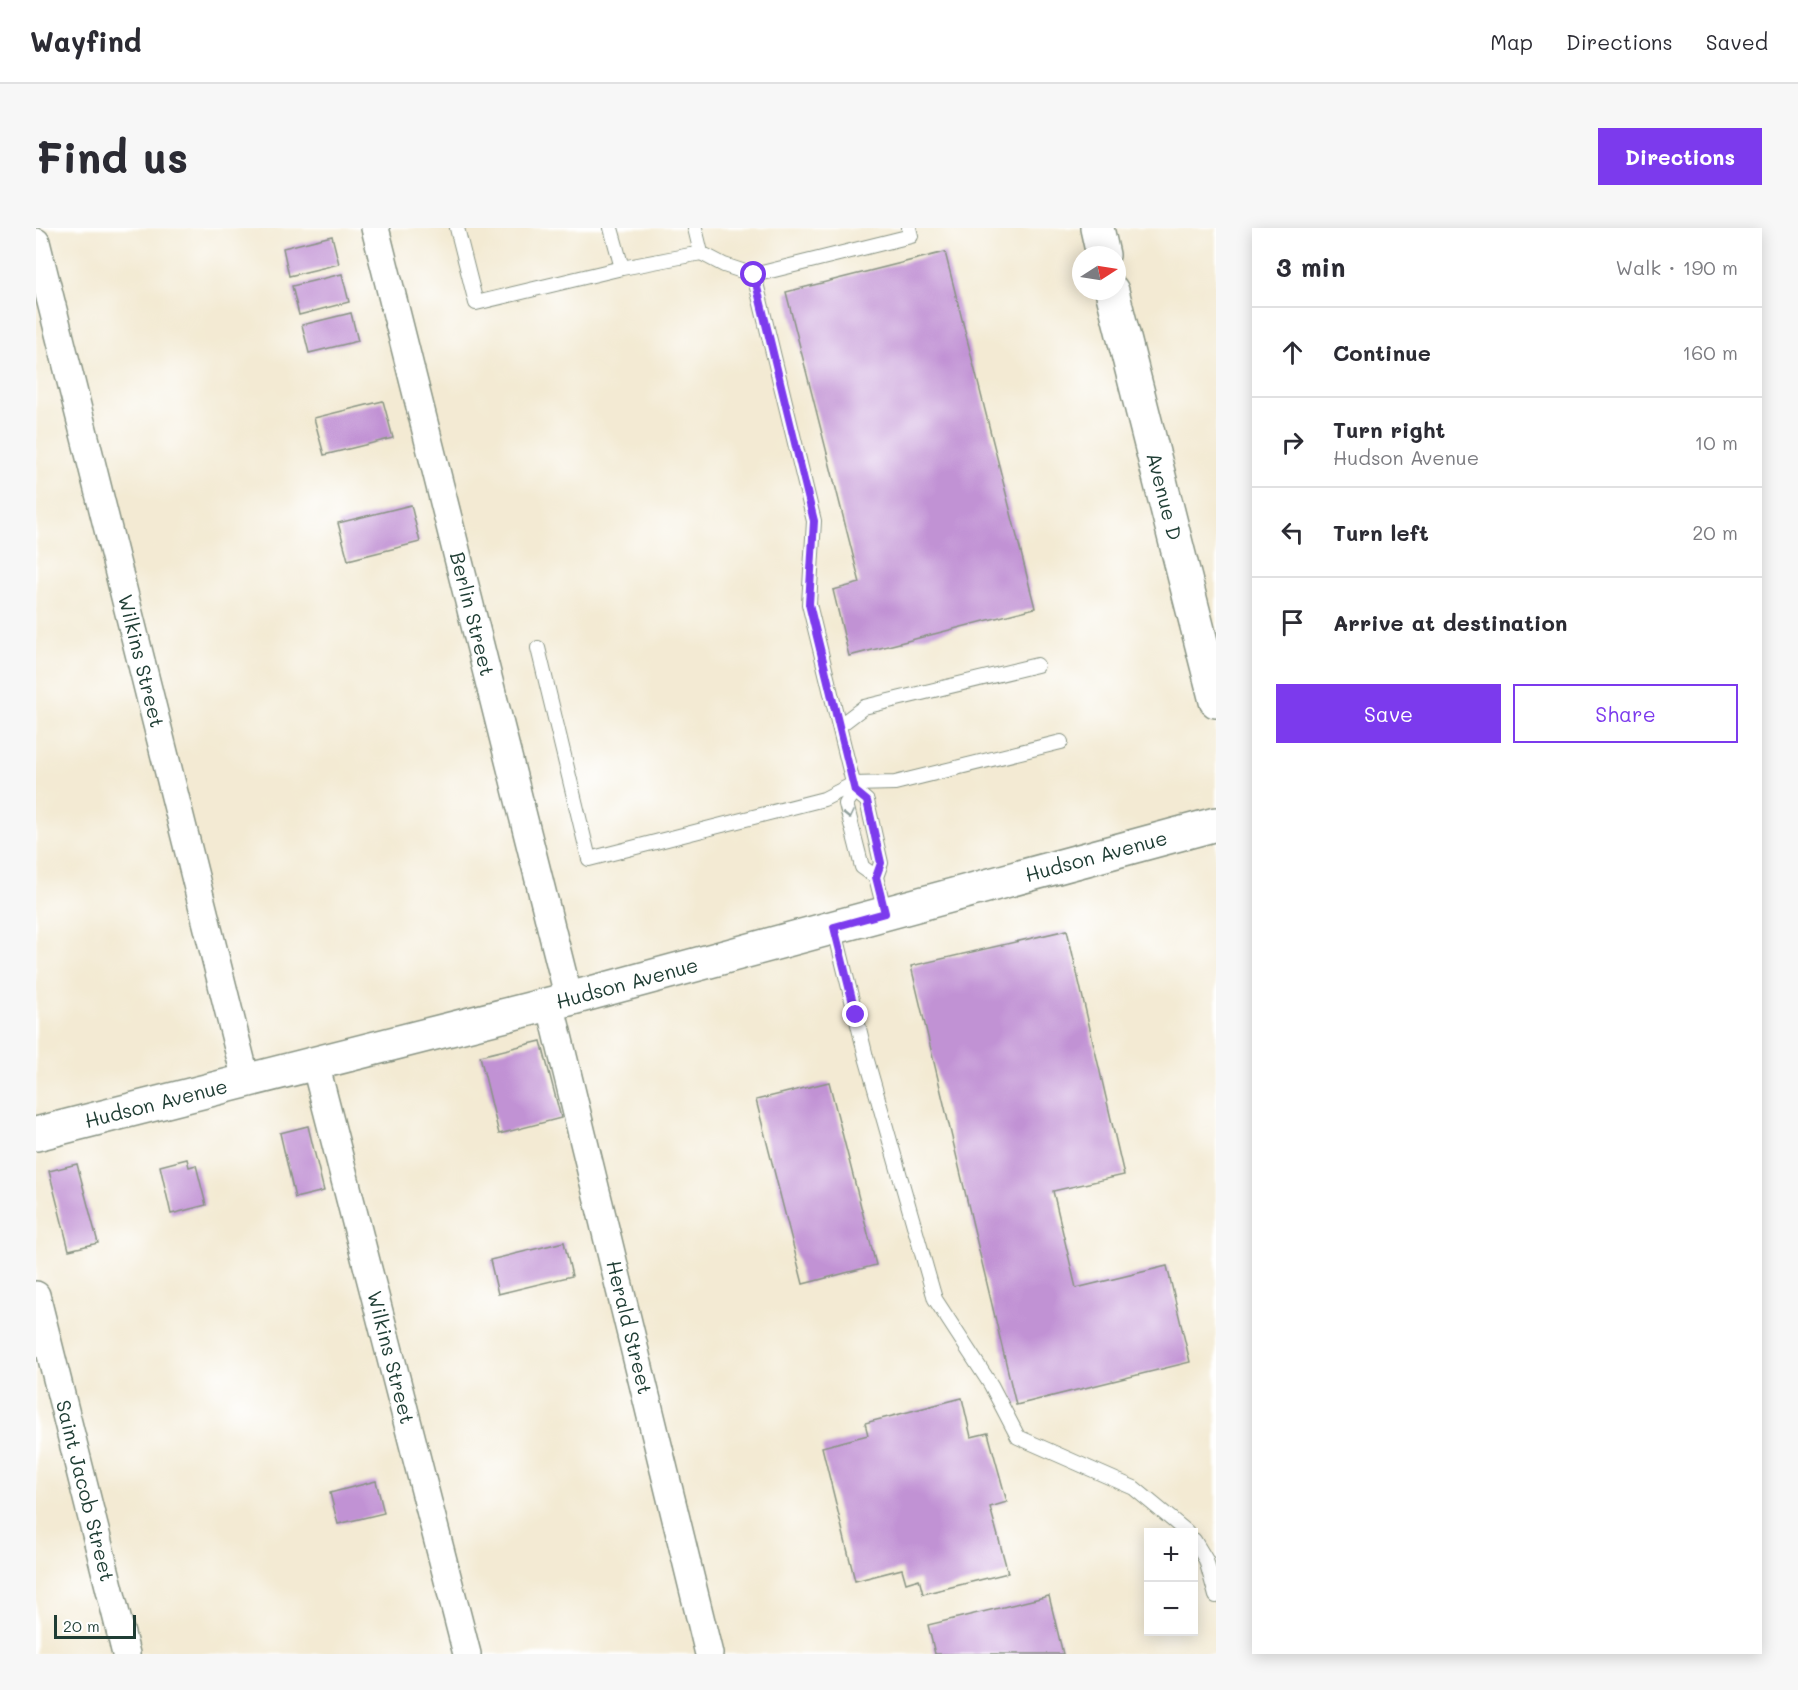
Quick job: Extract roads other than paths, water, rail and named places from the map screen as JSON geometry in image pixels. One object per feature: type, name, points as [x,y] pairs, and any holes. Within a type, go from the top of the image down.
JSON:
[{"type":"main road","points":[[1096,228],[1101,246]]},
{"type":"main road","name":"Avenue D","points":[[1114,300],[1216,701]]},
{"type":"main road","name":"Hudson Avenue","points":[[36,1134],[559,1001],[1216,824]]},
{"type":"street","name":"Berlin Street","points":[[375,228],[559,1001]]},
{"type":"street","name":"Wilkins Street","points":[[36,242],[246,1080]]},
{"type":"street","name":"Herald Street","points":[[559,1001],[710,1654]]},
{"type":"street","name":"Wilkins Street","points":[[315,1063],[467,1654]]},
{"type":"street","name":"Saint Jacob Street","points":[[36,1295],[126,1654]]},
{"type":"lane","points":[[457,228],[476,303],[622,268],[701,253],[724,265],[754,275],[911,236],[909,228]]},
{"type":"lane","points":[[611,228],[622,268]]},
{"type":"lane","points":[[695,228],[701,253]]},
{"type":"lane","points":[[754,275],[814,521],[809,604],[854,787],[867,801],[881,863],[876,877],[885,913]]},
{"type":"lane","points":[[538,648],[589,859],[824,799],[854,787],[895,783],[1061,742]]},
{"type":"lane","points":[[839,726],[864,707],[1037,665]]},
{"type":"lane","points":[[854,787],[846,804],[862,867],[876,877]]},
{"type":"lane","points":[[834,927],[864,1048],[934,1299],[991,1385],[1018,1437],[1134,1488],[1181,1528]]},
{"type":"lane","points":[[1198,1547],[1206,1560],[1216,1596]]}]
